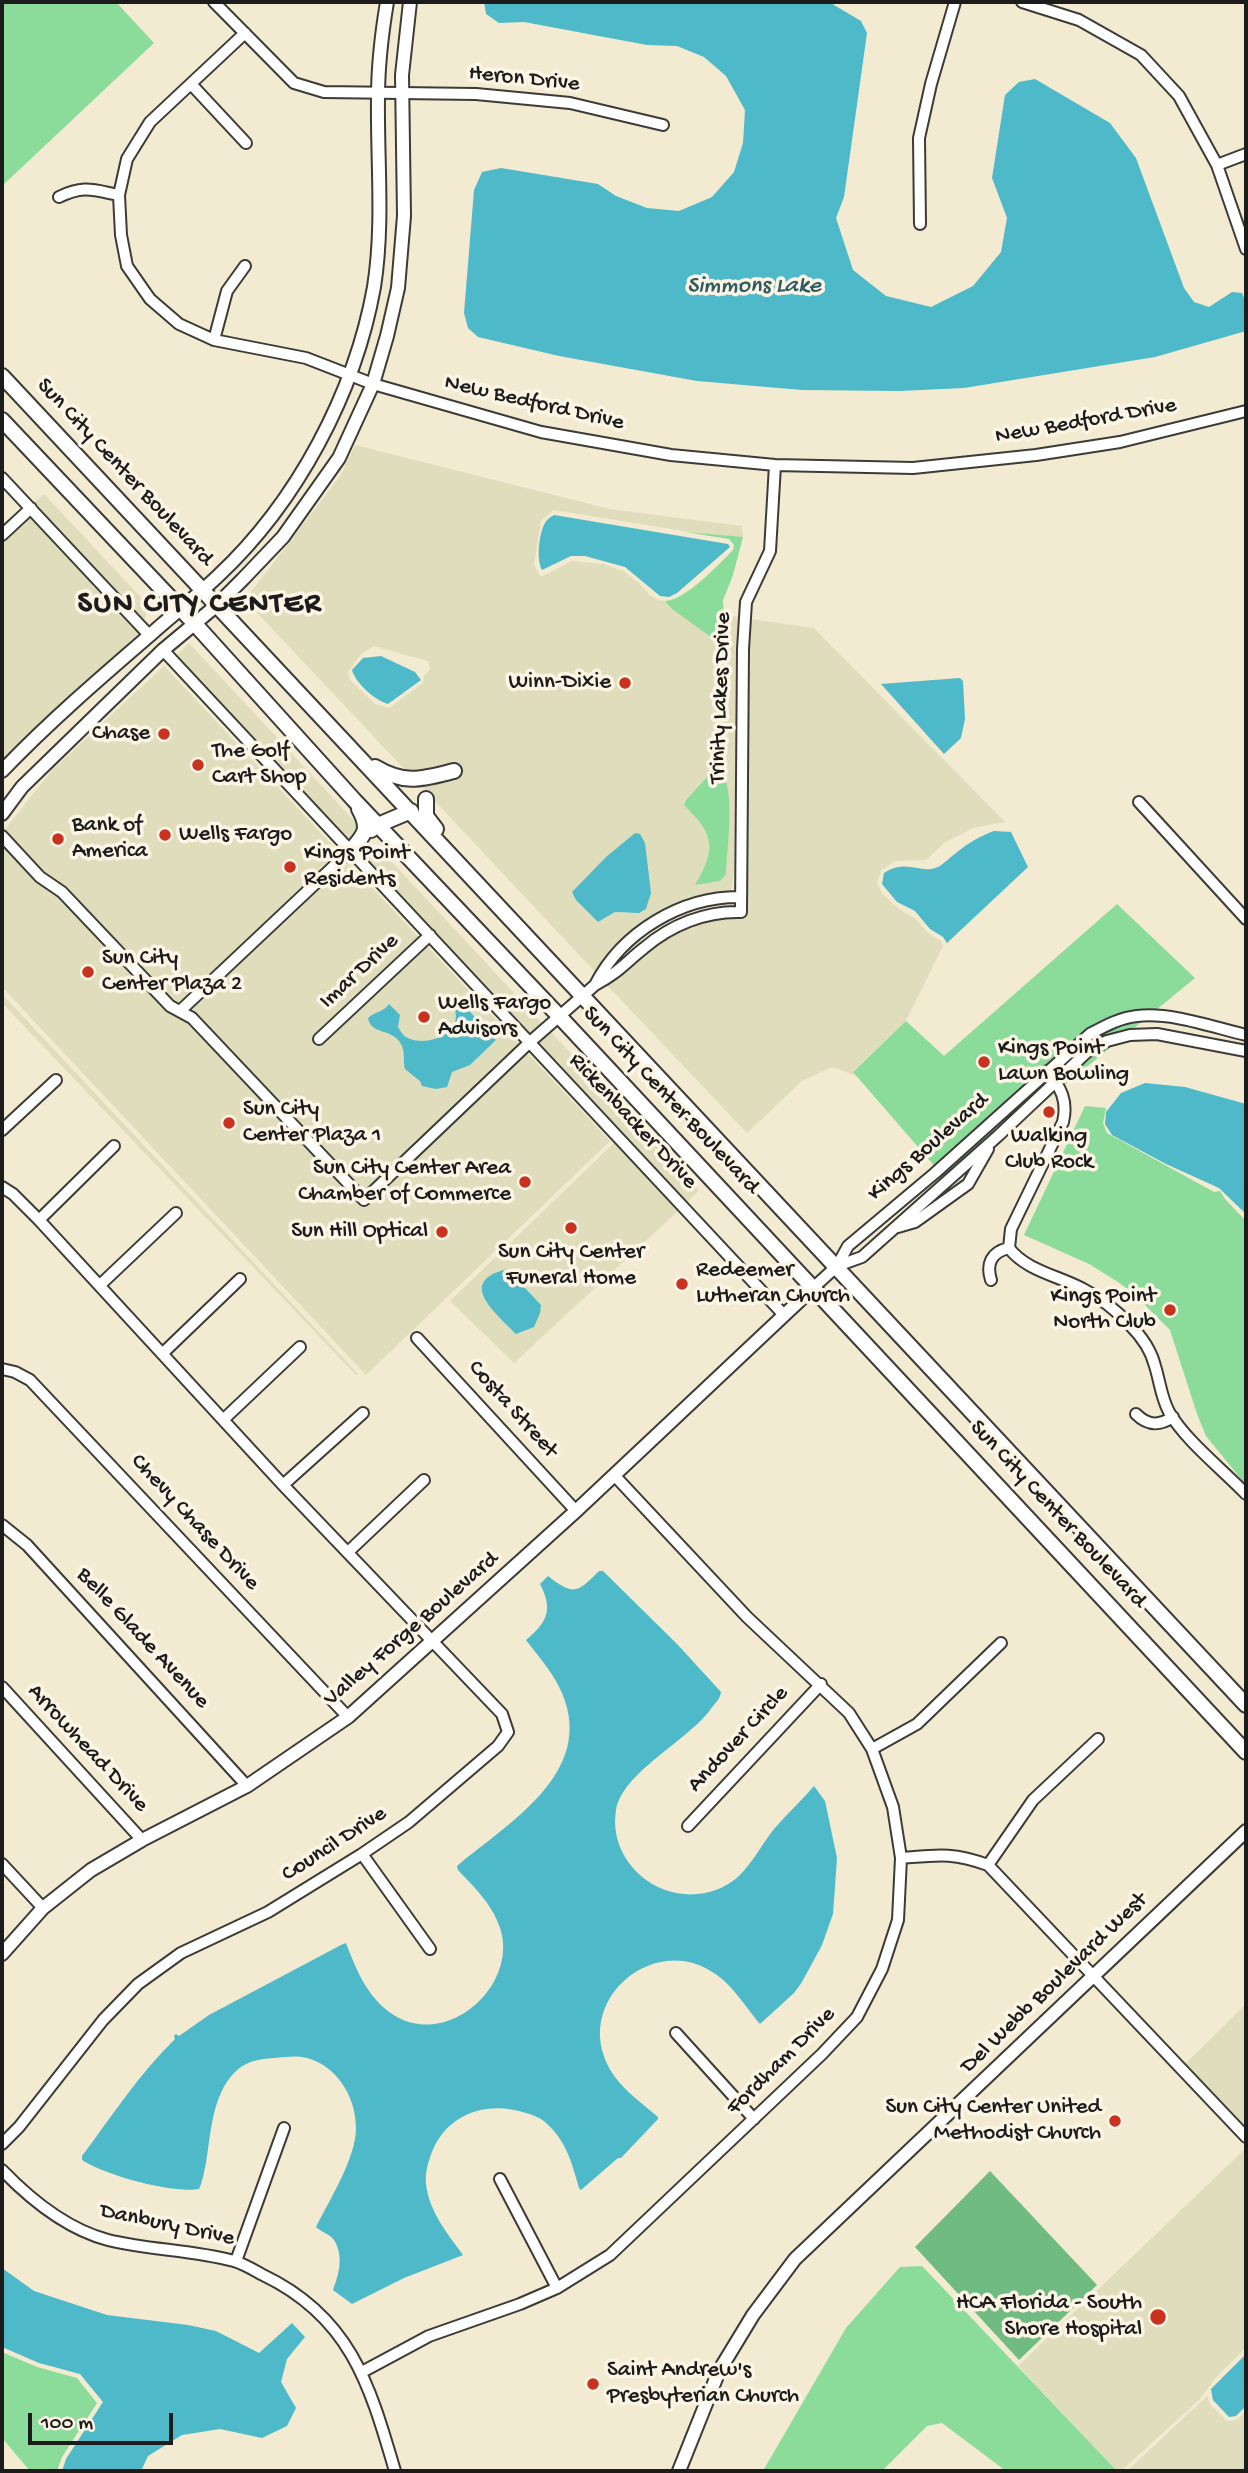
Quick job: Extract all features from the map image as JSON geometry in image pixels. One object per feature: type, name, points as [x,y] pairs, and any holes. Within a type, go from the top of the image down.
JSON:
[{"type":"main road","name":"Sun City Center Boulevard","points":[[2,376],[1246,1705]]},
{"type":"main road","name":"Sun City Center Boulevard","points":[[2,420],[195,624],[354,800],[1246,1752]]},
{"type":"main road","points":[[356,753],[385,773],[405,779],[422,779],[454,771]]},
{"type":"main road","points":[[426,799],[425,810],[431,823],[481,877],[497,903]]},
{"type":"main road","points":[[354,800],[366,825],[362,838]]},
{"type":"main road","points":[[351,850],[378,825],[411,811]]},
{"type":"main road","points":[[351,850],[373,841],[396,844]]},
{"type":"street","points":[[218,6],[230,2]]},
{"type":"street","points":[[2,771],[243,551],[289,491],[318,446],[350,375],[365,329],[374,284],[380,215],[377,95],[387,2]]},
{"type":"street","points":[[2,814],[22,787],[163,650],[217,605],[282,537],[339,458],[373,384],[398,288],[404,216],[401,94],[410,2]]},
{"type":"street","points":[[920,224],[919,138],[931,84],[955,2]]},
{"type":"street","points":[[1023,2],[1079,20],[1141,55],[1180,96],[1217,165],[1246,249]]},
{"type":"street","name":"Heron Drive","points":[[218,6],[294,83],[324,92],[377,95],[476,94],[570,103],[663,125]]},
{"type":"street","name":"New Bedford Drive","points":[[245,33],[150,122],[127,159],[119,195],[121,235],[127,266],[150,299],[179,324],[214,340],[306,358],[373,384],[541,432],[671,455],[775,465],[913,468],[1035,455],[1120,442],[1246,411]]},
{"type":"street","points":[[191,83],[246,143]]},
{"type":"street","points":[[1217,165],[1246,154]]},
{"type":"street","points":[[59,197],[75,189],[85,188],[119,195]]},
{"type":"street","points":[[378,236],[402,237]]},
{"type":"street","points":[[214,340],[227,291],[245,266]]},
{"type":"street","name":"Trinity Lakes Drive","points":[[180,1011],[192,1018],[364,1200],[530,1042],[595,985],[615,974],[645,947],[674,927],[708,914],[741,912],[744,628],[746,602],[771,551],[775,465]]},
{"type":"street","points":[[2,478],[149,635]]},
{"type":"street","points":[[2,535],[31,508]]},
{"type":"street","name":"Rickenbacker Drive","points":[[163,650],[785,1315]]},
{"type":"street","points":[[1139,802],[1246,919]]},
{"type":"street","points":[[2,836],[40,877],[62,892],[170,1006],[180,1011],[351,850]]},
{"type":"street","name":"Trinity Lakes Drive","points":[[595,985],[606,964],[637,934],[660,919],[704,899],[741,897]]},
{"type":"street","name":"Imar Drive","points":[[319,1039],[430,935]]},
{"type":"street","name":"Kings Boulevard","points":[[813,1288],[837,1266],[848,1245],[935,1173],[1090,1034],[1110,1023],[1137,1016],[1166,1017],[1246,1035]]},
{"type":"street","name":"Kings Boulevard","points":[[837,1266],[862,1257],[1087,1052],[1108,1041],[1130,1035],[1157,1034],[1246,1051]]},
{"type":"street","points":[[1047,1071],[1063,1094],[1066,1109],[1063,1122],[1011,1229],[1009,1248],[1015,1256],[1028,1264],[1083,1289],[1106,1303],[1130,1325],[1147,1346],[1162,1396],[1173,1418],[1187,1436],[1246,1494]]},
{"type":"street","points":[[2,1130],[56,1080]]},
{"type":"street","name":"Kings Boulevard","points":[[895,1227],[915,1222],[968,1184],[991,1142]]},
{"type":"street","points":[[39,1220],[114,1146]]},
{"type":"street","name":"Council Drive","points":[[2,1187],[39,1220],[284,1485],[502,1714],[508,1732],[498,1746],[409,1822],[268,1912],[181,1953],[138,1984],[103,2020],[19,2127],[2,2144]]},
{"type":"street","points":[[100,1285],[176,1213]]},
{"type":"street","points":[[991,1280],[988,1266],[991,1259],[996,1252],[1009,1248]]},
{"type":"street","points":[[163,1353],[240,1279]]},
{"type":"street","name":"Valley Forge Boulevard","points":[[2,1954],[43,1908],[91,1870],[142,1840],[247,1786],[348,1717],[576,1511],[813,1288]]},
{"type":"street","name":"Costa Street","points":[[417,1338],[576,1511]]},
{"type":"street","points":[[224,1419],[300,1347]]},
{"type":"street","name":"Chevy Chase Drive","points":[[2,1369],[30,1380],[348,1717]]},
{"type":"street","points":[[284,1485],[363,1413]]},
{"type":"street","points":[[1136,1414],[1144,1422],[1155,1424],[1173,1418]]},
{"type":"street","name":"Fordham Drive","points":[[362,2372],[429,2336],[557,2288],[610,2255],[822,2054],[857,2017],[882,1969],[898,1920],[901,1858],[893,1807],[872,1749],[849,1713],[747,1617],[614,1475]]},
{"type":"street","points":[[348,1552],[424,1480]]},
{"type":"street","name":"Belle Glade Avenue","points":[[2,1525],[27,1545],[247,1786]]},
{"type":"street","points":[[872,1749],[917,1724],[1001,1643]]},
{"type":"street","name":"Andover Circle","points":[[688,1826],[821,1684]]},
{"type":"street","name":"Arrowhead Drive","points":[[2,1686],[142,1840]]},
{"type":"street","points":[[988,1865],[1033,1800],[1098,1739]]},
{"type":"street","name":"Del Webb Boulevard West","points":[[679,2471],[719,2371],[753,2315],[795,2259],[1246,1831]]},
{"type":"street","points":[[362,1854],[430,1949]]},
{"type":"street","points":[[901,1858],[948,1854],[967,1857],[988,1865],[1246,2137]]},
{"type":"street","points":[[2,1864],[43,1908]]},
{"type":"street","points":[[676,2033],[754,2119]]},
{"type":"street","points":[[236,2261],[284,2128]]},
{"type":"street","name":"Danbury Drive","points":[[2,2170],[29,2198],[67,2223],[106,2239],[236,2261],[284,2286],[314,2309],[342,2340],[362,2372],[374,2400],[395,2471]]},
{"type":"street","points":[[500,2179],[557,2288]]},
{"type":"shaded area","points":[[355,445],[609,509],[742,526],[743,537],[715,536],[553,510],[541,521],[534,565],[541,577],[572,561],[604,564],[623,571],[650,595],[665,601],[721,644],[725,640],[723,615],[740,617],[737,650],[734,871],[730,901],[668,917],[599,976],[419,784],[460,774],[459,764],[409,774],[245,600],[341,475]],"holes":[[[374,646],[428,661],[430,669],[424,676],[423,683],[389,708],[375,704],[350,680],[348,672],[361,654]],[[729,811],[720,881],[696,884],[710,854],[708,837],[696,818]],[[635,833],[627,913],[615,912],[602,920],[572,892],[606,857]]]},
{"type":"shaded area","points":[[44,494],[149,606],[144,621],[34,503]]},
{"type":"shaded area","points":[[30,516],[140,633],[2,762],[2,542]]},
{"type":"shaded area","points":[[750,619],[814,628],[1005,822],[973,828],[944,843],[926,860],[896,861],[881,870],[877,884],[882,893],[900,910],[915,918],[927,932],[941,941],[943,946],[906,1021],[853,1071],[857,1076],[832,1067],[802,1081],[747,1133],[605,983],[673,925],[739,911]]},
{"type":"shaded area","points":[[189,643],[360,827],[351,842],[176,656]]},
{"type":"shaded area","points":[[164,666],[610,1141],[366,1375],[2,987],[2,833],[52,770]]},
{"type":"shaded area","points":[[377,846],[543,1024],[530,1035],[360,851]]},
{"type":"shaded area","points":[[2,994],[358,1374],[356,1375],[2,1003]]},
{"type":"shaded area","points":[[550,1031],[699,1191],[687,1202],[537,1042]]},
{"type":"shaded area","points":[[615,1142],[679,1210],[514,1363],[450,1301]]},
{"type":"shaded area","points":[[1246,2004],[1246,2129],[1185,2064]]},
{"type":"shaded area","name":"HCA Florida - South Shore Hospital","points":[[1246,2148],[1246,2348],[1218,2375],[1199,2400],[1121,2471],[1117,2471],[1018,2366]]},
{"type":"shaded area","points":[[1207,2396],[1210,2404],[1227,2421],[1236,2420],[1246,2412],[1246,2471],[1127,2471]]},
{"type":"green space","points":[[2,2],[116,2],[154,43],[2,186]]},
{"type":"green space","points":[[685,532],[743,537],[723,600],[725,640],[722,645],[665,601],[682,595],[701,581],[733,550],[734,545],[729,539]]},
{"type":"green space","points":[[723,773],[729,795],[726,874],[720,881],[695,885],[707,861],[709,842],[701,825],[684,805],[710,774]]},
{"type":"green space","points":[[1117,904],[1195,978],[1011,1129],[951,1185],[853,1072],[906,1021],[944,1056]]},
{"type":"green space","points":[[1085,1106],[1106,1108],[1103,1123],[1107,1133],[1214,1192],[1220,1191],[1246,1221],[1246,1485],[1206,1436],[1170,1330],[1132,1292],[1118,1282],[1089,1264],[1024,1235]]},
{"type":"green space","points":[[990,2171],[1097,2285],[1019,2360],[915,2247]]},
{"type":"green space","points":[[922,2266],[1117,2471],[1006,2471],[942,2423],[927,2426],[882,2471],[763,2471],[846,2328],[900,2267]]},
{"type":"green space","points":[[2,2352],[37,2367],[77,2378],[97,2403],[62,2457],[57,2471],[30,2471],[2,2438]]},
{"type":"water","name":"Simmons Lake","points":[[484,2],[829,2],[861,21],[867,33],[844,197],[836,218],[853,270],[886,296],[931,307],[973,286],[1001,252],[1007,218],[992,178],[1005,95],[1019,82],[1035,79],[1110,123],[1136,158],[1184,288],[1194,302],[1209,307],[1232,292],[1242,293],[1246,302],[1246,331],[1155,357],[964,388],[900,391],[802,390],[697,381],[559,356],[478,337],[468,328],[464,313],[474,190],[482,172],[501,168],[598,184],[616,196],[647,208],[679,211],[712,197],[734,172],[743,143],[745,110],[726,76],[704,57],[677,46],[647,45],[524,22],[499,23],[486,14]]},
{"type":"water","points":[[554,515],[728,544],[730,547],[677,593],[669,597],[660,596],[625,567],[585,556],[571,556],[542,570],[539,553],[541,533],[546,522]]},
{"type":"water","points":[[381,656],[415,672],[421,680],[388,704],[367,691],[357,681],[352,670],[363,658]]},
{"type":"water","points":[[960,678],[963,681],[965,719],[961,738],[944,754],[881,684]]},
{"type":"water","points":[[994,831],[1011,832],[1028,867],[947,943],[930,929],[915,911],[897,902],[882,884],[884,873],[892,869],[938,867],[970,843]]},
{"type":"water","points":[[635,833],[640,834],[645,843],[651,893],[646,909],[639,913],[615,912],[598,922],[576,900],[572,892],[606,857]]},
{"type":"water","points":[[461,1002],[496,1040],[470,1065],[452,1072],[447,1087],[436,1089],[422,1086],[420,1081],[405,1069],[403,1049],[398,1040],[373,1027],[368,1018],[389,1004],[400,1015],[398,1027],[404,1036],[426,1041],[449,1032],[456,1018],[455,1010]]},
{"type":"water","points":[[1145,1083],[1185,1087],[1246,1104],[1246,1214],[1219,1188],[1112,1135],[1105,1124],[1106,1112],[1121,1093]]},
{"type":"water","points":[[507,1269],[541,1305],[534,1327],[516,1334],[490,1307],[482,1289],[484,1282],[492,1275]]},
{"type":"water","points":[[599,1571],[603,1571],[678,1645],[721,1692],[717,1702],[699,1722],[642,1770],[621,1796],[615,1820],[617,1838],[634,1869],[664,1890],[690,1894],[716,1890],[739,1876],[774,1829],[814,1786],[825,1801],[837,1858],[833,1914],[822,1945],[794,1993],[760,2024],[724,1981],[709,1970],[688,1962],[667,1961],[647,1966],[629,1977],[614,1991],[604,2010],[600,2031],[603,2053],[618,2081],[658,2119],[621,2158],[581,2190],[563,2144],[540,2119],[512,2109],[497,2108],[484,2109],[458,2119],[439,2139],[432,2152],[426,2180],[435,2213],[463,2255],[404,2278],[352,2304],[333,2290],[339,2271],[339,2252],[332,2238],[316,2227],[352,2152],[355,2116],[343,2084],[336,2075],[318,2062],[299,2057],[263,2059],[248,2063],[235,2072],[227,2081],[217,2103],[199,2189],[173,2189],[139,2182],[106,2172],[82,2160],[82,2156],[126,2096],[175,2039],[176,2034],[179,2036],[209,2015],[346,1943],[371,1994],[397,2017],[417,2024],[438,2024],[475,2006],[489,1990],[499,1972],[503,1952],[501,1931],[489,1905],[457,1866],[522,1813],[557,1772],[567,1748],[569,1722],[559,1686],[526,1640],[544,1621],[547,1608],[540,1584],[548,1576],[564,1587],[575,1589],[580,1588]]},
{"type":"water","points":[[2,2268],[34,2291],[107,2315],[216,2331],[259,2353],[292,2323],[305,2337],[287,2359],[281,2382],[296,2408],[287,2426],[262,2438],[220,2429],[182,2435],[148,2456],[141,2471],[62,2471],[66,2459],[103,2402],[80,2374],[39,2363],[2,2347]]},
{"type":"water","points":[[1246,2354],[1246,2406],[1236,2416],[1229,2417],[1213,2400],[1211,2389]]},
{"type":"place","name":"Winn-Dixie","points":[[625,683]]},
{"type":"place","name":"Chase","points":[[164,734]]},
{"type":"place","name":"The Golf Cart Shop","points":[[198,765]]},
{"type":"place","name":"Wells Fargo","points":[[165,835]]},
{"type":"place","name":"Bank of America","points":[[58,839]]},
{"type":"place","name":"Kings Point Residents","points":[[290,867]]},
{"type":"place","name":"Sun City Center Plaza 2","points":[[88,972]]},
{"type":"place","name":"Wells Fargo Advisors","points":[[424,1017]]},
{"type":"place","name":"Kings Point Lawn Bowling","points":[[984,1062]]},
{"type":"place","name":"Walking Club Rock","points":[[1049,1112]]},
{"type":"place","name":"Sun City Center Plaza 1","points":[[229,1123]]},
{"type":"place","name":"Sun City Center Area Chamber of Commerce","points":[[525,1182]]},
{"type":"place","name":"Sun City Center Funeral Home","points":[[571,1228]]},
{"type":"place","name":"Sun Hill Optical","points":[[442,1232]]},
{"type":"place","name":"Redeemer Lutheran Church","points":[[682,1284]]},
{"type":"place","name":"Kings Point North Club","points":[[1170,1310]]},
{"type":"place","name":"Sun City Center United Methodist Church","points":[[1115,2121]]},
{"type":"place","name":"HCA Florida - South Shore Hospital","points":[[1158,2317]]},
{"type":"place","name":"Saint Andrew's Presbyterian Church","points":[[593,2384]]},
{"type":"district","name":"SUN CITY CENTER","points":[[200,606]]}]
